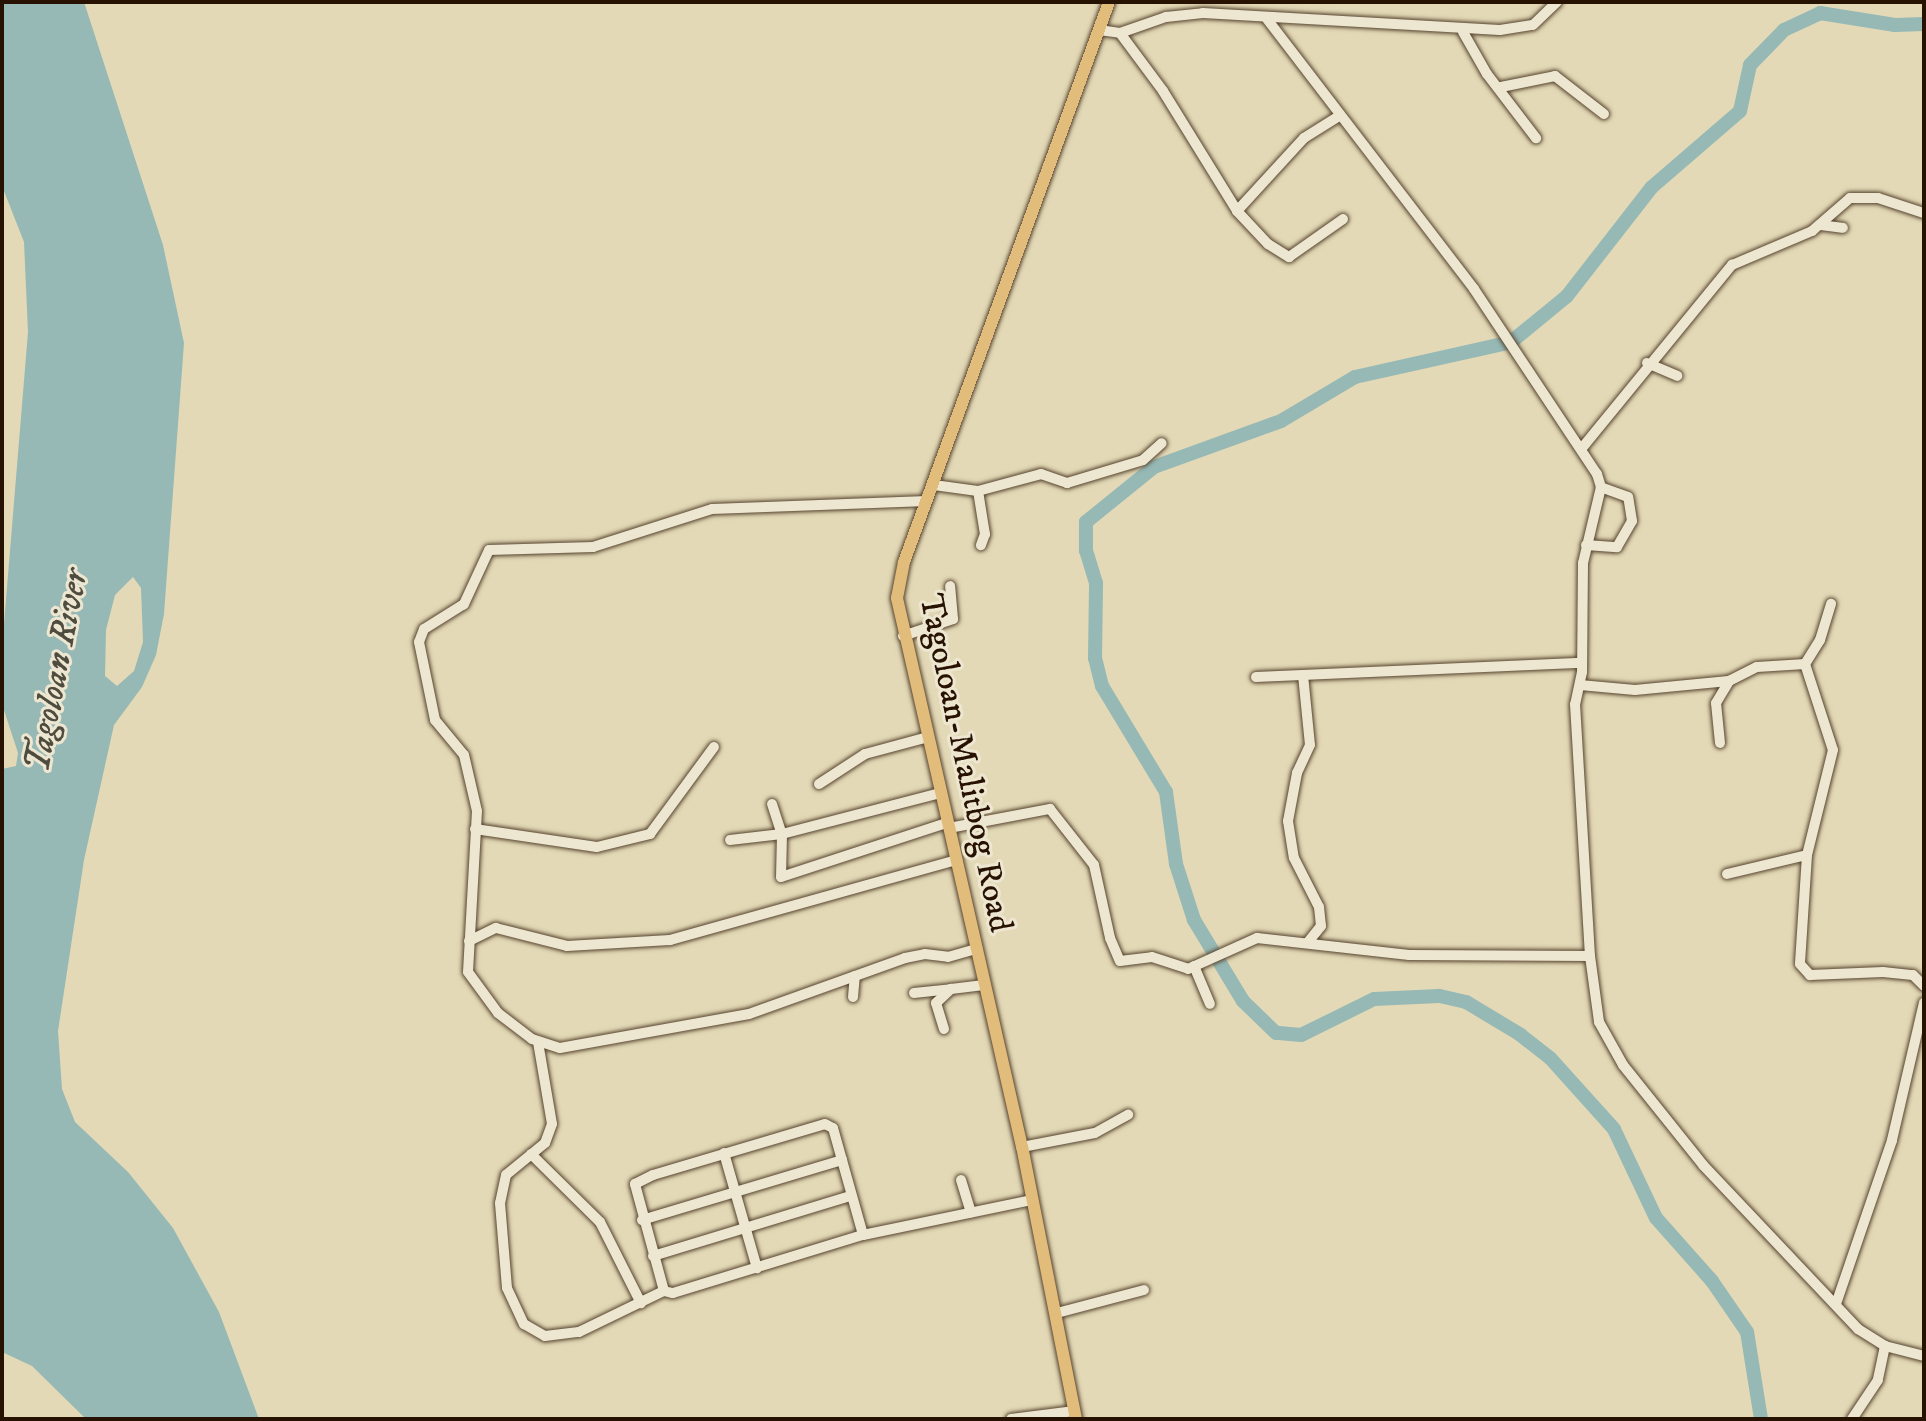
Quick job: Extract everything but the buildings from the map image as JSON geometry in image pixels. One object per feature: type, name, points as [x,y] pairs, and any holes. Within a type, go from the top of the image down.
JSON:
[{"type":"main road","name":"Tagoloan-Malitbog Road","points":[[1075,1415],[1022,1147],[903,636],[899,579],[1109,2]]},
{"type":"street","points":[[1099,30],[1120,33],[1180,14],[1463,32],[1533,25],[1557,2]]},
{"type":"street","points":[[1267,19],[1338,117],[1506,333],[1582,448],[1601,487],[1586,545],[1582,663],[1575,699],[1586,836],[1590,956],[1599,1022],[1623,1065],[1703,1165],[1865,1335],[1885,1346],[1924,1356]]},
{"type":"street","points":[[1463,32],[1487,74],[1501,87],[1520,121],[1536,138]]},
{"type":"street","points":[[1120,33],[1163,91],[1237,211],[1289,257],[1343,219]]},
{"type":"street","points":[[1501,87],[1555,76],[1604,114]]},
{"type":"street","points":[[1237,211],[1304,138],[1338,117]]},
{"type":"street","points":[[1582,448],[1647,363],[1732,265],[1820,225],[1848,200],[1865,196],[1924,213]]},
{"type":"street","points":[[1820,225],[1843,228]]},
{"type":"street","points":[[1647,363],[1677,376]]},
{"type":"street","points":[[934,485],[978,491],[1036,474],[1066,483],[1143,460],[1162,443]]},
{"type":"street","points":[[1586,545],[1617,547],[1632,521],[1628,497],[1601,487]]},
{"type":"street","points":[[978,491],[985,534],[981,545]]},
{"type":"street","points":[[927,501],[712,509],[593,547],[489,550],[464,604],[424,629],[419,642],[435,720],[466,759],[477,811],[466,963],[475,986],[498,1013],[538,1042],[560,1048],[749,1014],[925,954],[948,957],[976,949]]},
{"type":"street","points":[[903,636],[953,619],[950,586]]},
{"type":"street","points":[[1805,664],[1820,640],[1831,604]]},
{"type":"street","points":[[1256,677],[1582,663]]},
{"type":"street","points":[[1580,685],[1635,690],[1729,681],[1757,667],[1805,664]]},
{"type":"street","points":[[1805,664],[1833,745],[1807,855],[1799,951],[1803,971],[1901,973],[1918,978],[1924,986]]},
{"type":"street","points":[[1303,675],[1310,745],[1297,773],[1288,821],[1294,858],[1319,907],[1321,926],[1307,943]]},
{"type":"street","points":[[1720,743],[1716,703],[1729,681]]},
{"type":"street","points":[[819,784],[865,754],[928,737]]},
{"type":"street","points":[[475,829],[597,847],[650,834],[714,747]]},
{"type":"street","points":[[730,840],[782,834],[941,793]]},
{"type":"street","points":[[772,804],[782,834],[781,877],[947,825],[1050,809],[1094,865],[1110,938],[1120,961],[1152,957],[1183,969],[1247,939],[1409,955],[1590,956]]},
{"type":"street","points":[[1727,874],[1807,855]]},
{"type":"street","points":[[469,941],[496,928],[567,946],[670,940],[956,860]]},
{"type":"street","points":[[1194,966],[1210,1004]]},
{"type":"street","points":[[853,997],[855,976]]},
{"type":"street","points":[[914,993],[984,985]]},
{"type":"street","points":[[944,1029],[936,1003],[951,989]]},
{"type":"street","points":[[1836,1304],[1892,1140],[1924,1003]]},
{"type":"street","points":[[538,1042],[552,1124],[545,1143],[506,1175],[500,1203],[507,1288],[524,1324],[558,1338],[664,1291],[673,1293],[863,1235],[1032,1200]]},
{"type":"street","points":[[1022,1147],[1095,1133],[1128,1115]]},
{"type":"street","points":[[664,1291],[634,1188],[639,1182],[828,1123],[863,1235]]},
{"type":"street","points":[[724,1153],[757,1268]]},
{"type":"street","points":[[531,1154],[600,1222],[641,1303]]},
{"type":"street","points":[[642,1220],[842,1160]]},
{"type":"street","points":[[961,1180],[971,1213]]},
{"type":"street","points":[[653,1256],[851,1196]]},
{"type":"street","points":[[1057,1313],[1144,1290]]},
{"type":"street","points":[[1852,1419],[1878,1380],[1885,1346]]},
{"type":"street","points":[[1011,1419],[1075,1415]]},
{"type":"water","name":"Tagoloan River","points":[[2,2],[84,2],[163,245],[184,343],[164,614],[156,655],[142,687],[114,725],[84,860],[58,1031],[62,1089],[75,1122],[128,1172],[173,1228],[219,1312],[259,1419],[86,1419],[32,1366],[2,1352],[2,769],[16,766],[18,753],[2,704],[2,648],[28,332],[24,242],[2,186]],"holes":[[[133,577],[141,588],[143,642],[134,671],[117,686],[105,676],[106,630],[115,595]]]},
{"type":"waterway","points":[[1761,1419],[1747,1332],[1712,1281],[1656,1218],[1614,1129],[1550,1058],[1521,1035],[1466,1002],[1439,996],[1374,999],[1301,1035],[1276,1033],[1243,1001],[1194,920],[1176,864],[1166,792],[1102,686],[1095,658],[1096,583],[1086,551],[1086,522],[1154,467],[1281,421],[1355,377],[1511,342],[1567,296],[1652,187],[1740,111],[1750,65],[1784,30],[1820,13],[1895,25],[1924,24]]}]
